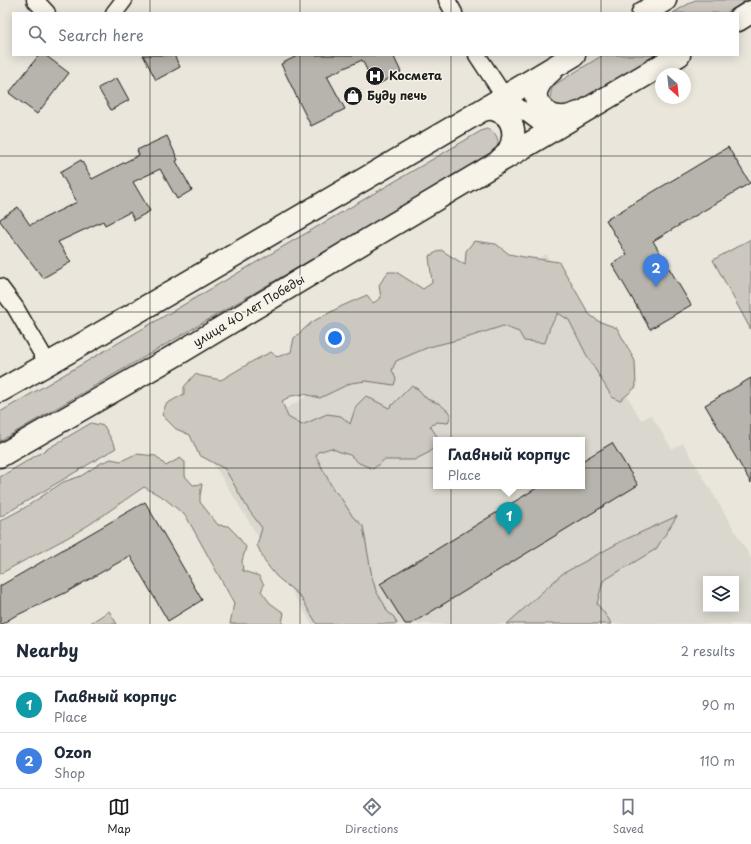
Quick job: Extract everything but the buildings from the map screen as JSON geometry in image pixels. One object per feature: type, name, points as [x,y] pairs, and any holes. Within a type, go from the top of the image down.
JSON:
[{"type":"main road","points":[[645,12],[665,0]]},
{"type":"main road","points":[[739,19],[751,12]]},
{"type":"main road","name":"улица 40 лет Победы","points":[[0,456],[188,348],[677,56]]},
{"type":"main road","name":"улица 40 лет Победы","points":[[0,391],[568,59]]},
{"type":"main road","name":"улица 40 лет Победы","points":[[568,59],[545,76],[536,92],[537,100],[543,110],[559,118],[584,112]]},
{"type":"main road","name":"улица 40 лет Победы","points":[[474,115],[486,109],[492,108],[506,115],[511,123],[514,132],[510,151],[504,158],[496,163]]},
{"type":"street","points":[[35,0],[46,12]]},
{"type":"street","points":[[115,12],[124,0]]},
{"type":"street","points":[[447,0],[453,12]]},
{"type":"street","points":[[478,56],[504,96],[550,131]]},
{"type":"street","points":[[0,287],[15,307],[48,364]]},
{"type":"shaded area","points":[[695,0],[751,0],[733,12],[675,12]]},
{"type":"shaded area","points":[[601,56],[659,56],[569,109],[553,104],[550,96],[554,85]]},
{"type":"shaded area","points":[[486,129],[494,133],[498,141],[497,150],[492,154],[0,441],[0,412]]},
{"type":"shaded area","points":[[751,239],[751,330],[713,260]]},
{"type":"shaded area","points":[[474,241],[496,244],[509,254],[559,262],[589,314],[598,321],[617,328],[635,361],[636,387],[620,401],[612,397],[586,354],[569,320],[558,313],[550,327],[545,343],[524,341],[519,332],[503,326],[469,337],[429,347],[396,361],[392,370],[396,379],[394,385],[366,381],[351,383],[320,398],[304,394],[291,396],[282,401],[288,417],[302,425],[327,414],[341,416],[350,424],[356,406],[366,396],[389,408],[411,386],[418,389],[427,399],[440,404],[451,414],[448,423],[437,422],[430,426],[438,437],[433,437],[433,448],[430,452],[414,460],[384,460],[373,469],[359,463],[350,455],[331,448],[318,452],[316,456],[333,489],[341,498],[353,517],[363,526],[376,591],[387,611],[394,617],[397,624],[317,624],[300,596],[276,576],[265,562],[257,545],[262,528],[248,509],[225,469],[199,455],[190,435],[176,429],[162,415],[166,404],[184,394],[184,387],[195,374],[221,380],[271,352],[277,357],[291,352],[294,338],[312,322],[367,295],[373,303],[381,298],[379,285],[388,272],[396,272],[423,289],[432,283],[429,256],[441,250],[465,265],[466,251]]},
{"type":"shaded area","points":[[546,254],[641,420],[651,415],[672,449],[683,443],[751,558],[751,624],[312,624],[208,455]]},
{"type":"shaded area","points":[[91,423],[104,426],[116,448],[0,517],[0,477]]},
{"type":"shaded area","points":[[136,454],[156,456],[166,466],[180,458],[185,462],[185,476],[193,485],[202,484],[200,502],[218,525],[228,526],[246,547],[242,561],[243,571],[259,576],[264,585],[261,591],[270,603],[284,613],[283,624],[230,624],[234,603],[186,516],[164,498],[144,487],[75,533],[0,574],[0,521],[26,507],[63,482],[81,476],[101,463],[111,459],[121,461]]},
{"type":"shaded area","points":[[677,516],[656,549],[603,581],[597,604],[611,624],[507,624],[562,574],[622,541]]},
{"type":"shaded area","points":[[109,611],[117,624],[89,624]]},
{"type":"place","name":"Космета","points":[[375,76]]},
{"type":"place","name":"Буду печь","points":[[353,96]]},
{"type":"place","name":"Ozon","points":[[656,287]]},
{"type":"place","name":"Главный корпус","points":[[509,535]]}]
